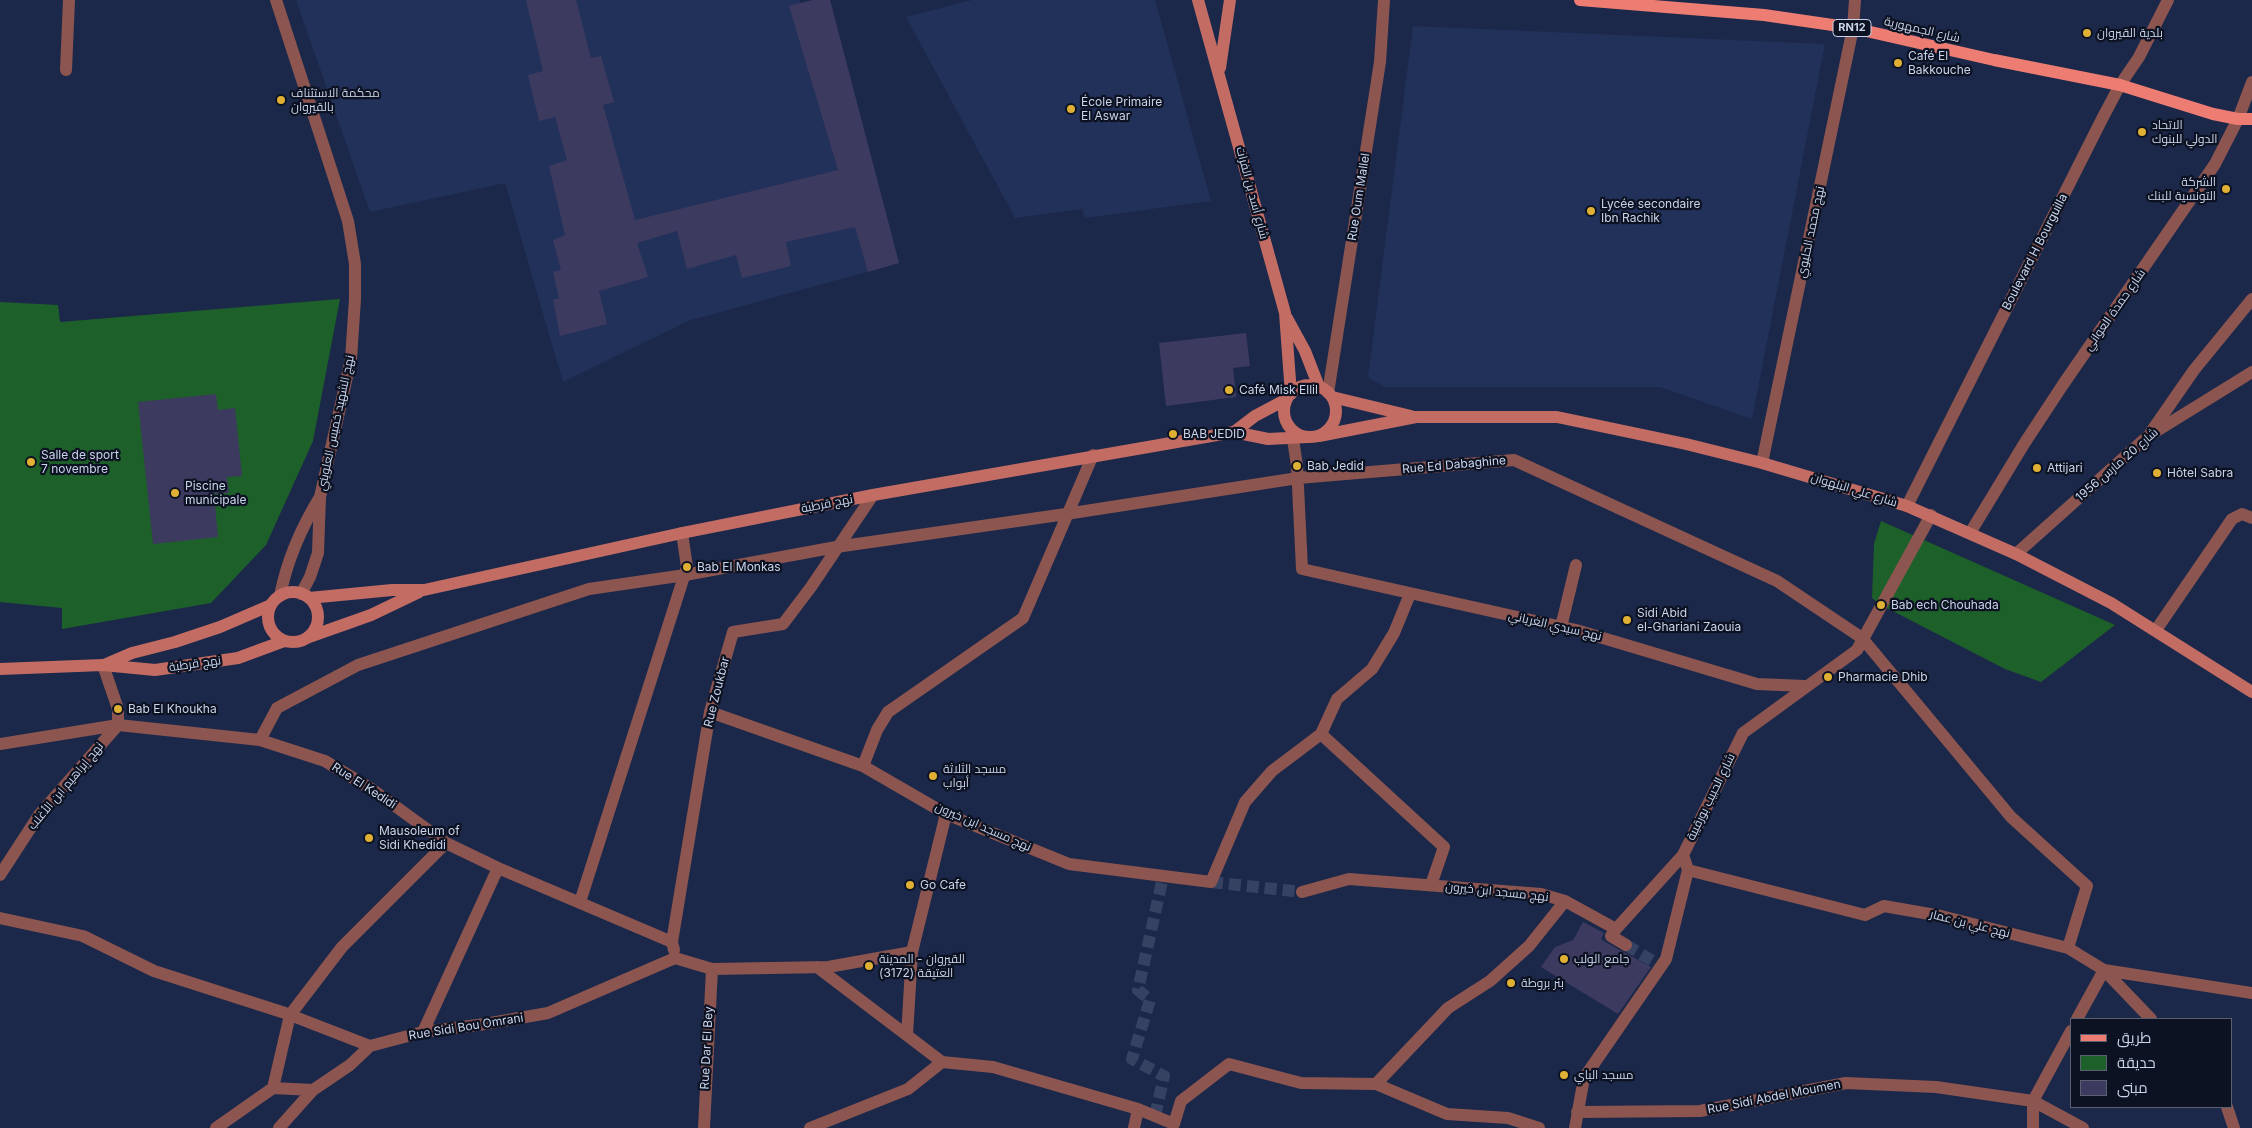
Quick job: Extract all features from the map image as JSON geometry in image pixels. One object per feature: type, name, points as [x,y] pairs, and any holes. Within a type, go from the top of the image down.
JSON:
[{"type":"main road","name":"شارع الجمهورية","points":[[1580,0],[1764,15],[1853,28],[2120,86],[2238,120],[2252,119]]},
{"type":"street","points":[[66,70],[69,0]]},
{"type":"street","name":"نهج الشهيد خميس العلويني","points":[[276,0],[348,221],[355,264],[351,360],[320,497],[318,553],[305,596]]},
{"type":"street","name":"شارع أسد بن الفرات","points":[[1198,0],[1285,313]]},
{"type":"street","points":[[1219,73],[1230,0]]},
{"type":"street","name":"Rue Oum Mallel","points":[[1326,392],[1380,62],[1384,0]]},
{"type":"street","name":"نهج محمد الحليوي","points":[[1762,463],[1853,28],[1855,0]]},
{"type":"street","name":"Boulevard H Bourguilla","points":[[1907,506],[2120,86],[2139,57],[2168,0]]},
{"type":"street","name":"شارع حمدة العواني","points":[[1970,533],[2062,386],[2215,164],[2238,120],[2252,82]]},
{"type":"street","points":[[2147,437],[2194,370],[2252,298]]},
{"type":"street","points":[[1285,313],[1326,392],[1336,406],[1333,424],[1327,431],[1314,436],[1298,434],[1290,428],[1286,419],[1284,409],[1289,396],[1285,313]]},
{"type":"street","name":"شارع 20 مارس 1956","points":[[2016,554],[2147,437],[2252,372]]},
{"type":"street","points":[[1234,432],[1255,416],[1300,388],[1309,386],[1416,418]]},
{"type":"street","name":"شارع علي البلهوان","points":[[1416,418],[1557,417],[1686,444],[1762,463],[1907,506],[2016,554],[2111,603],[2252,692]]},
{"type":"street","points":[[1234,432],[1268,439],[1292,438],[1314,436],[1416,418]]},
{"type":"street","name":"نهج قرطبة","points":[[305,596],[392,590],[424,590],[682,533],[872,495],[1234,432]]},
{"type":"street","points":[[1292,438],[1298,478]]},
{"type":"street","points":[[862,766],[877,730],[888,712],[1023,618],[1066,514],[1093,456]]},
{"type":"street","name":"Rue Ed Dabaghine","points":[[260,740],[277,708],[358,664],[589,589],[685,575],[836,547],[1298,478],[1514,460],[1777,581],[1862,638],[2011,817],[2087,886],[2068,948]]},
{"type":"street","name":"نهج سيدي الغرياني","points":[[1298,478],[1302,570],[1561,627],[1757,684],[1805,686]]},
{"type":"street","name":"Rue Zoukbar","points":[[676,958],[672,942],[710,712],[733,632],[783,624],[811,587],[872,495]]},
{"type":"street","name":"نهج الشهيد خميس العلويني","points":[[275,600],[289,558],[305,522],[320,497]]},
{"type":"street","points":[[2156,630],[2232,519],[2242,514],[2252,518]]},
{"type":"street","name":"شارع الحبيب بورقيبة","points":[[1688,870],[1683,855],[1743,732],[1857,650],[1931,515]]},
{"type":"street","points":[[580,902],[687,568],[682,533]]},
{"type":"street","points":[[1561,627],[1576,564]]},
{"type":"street","name":"نهج قرطبة","points":[[309,637],[371,615],[424,590]]},
{"type":"street","points":[[287,593],[305,596],[315,605],[318,613],[315,630],[309,637],[293,643],[284,642],[277,637],[268,622],[268,613],[275,600],[287,593]]},
{"type":"street","points":[[1410,594],[1394,633],[1372,669],[1337,699],[1321,734],[1444,847],[1431,885]]},
{"type":"street","name":"نهج قرطبة","points":[[103,665],[132,652],[175,642],[220,627],[275,600]]},
{"type":"street","name":"نهج قرطبة","points":[[0,669],[103,665],[155,670],[238,658],[284,642]]},
{"type":"street","points":[[103,665],[118,709],[118,725]]},
{"type":"street","name":"نهج مسجد ابن خيرون","points":[[710,712],[862,766],[946,814],[1069,864],[1211,882],[1245,802],[1272,771],[1321,734]]},
{"type":"street","name":"Rue El Kedidi","points":[[0,744],[118,725],[260,740],[325,760],[373,790],[446,843],[498,868],[672,942]]},
{"type":"street","name":"نهج إبراهيم ابن الأغلب","points":[[0,875],[39,815],[118,725]]},
{"type":"street","points":[[907,1035],[912,952],[946,814]]},
{"type":"street","points":[[273,1088],[290,1015],[342,947],[446,843]]},
{"type":"street","points":[[1626,945],[1612,936],[1616,929],[1683,855]]},
{"type":"street","points":[[423,1032],[498,868]]},
{"type":"street","points":[[1575,1128],[1584,1078],[1666,959],[1688,870]]},
{"type":"street","name":"نهج علي بن عمار","points":[[1688,870],[1865,915],[1884,906],[1941,916],[2068,948],[2104,970],[2252,993]]},
{"type":"street","name":"نهج مسجد ابن خيرون","points":[[1302,892],[1349,879],[1541,894],[1565,901],[1616,929]]},
{"type":"street","points":[[1376,1084],[1448,1008],[1490,981],[1529,946],[1565,901]]},
{"type":"street","points":[[0,918],[83,936],[154,971],[290,1015],[370,1046],[350,1066],[313,1090],[280,1128]]},
{"type":"street","points":[[676,958],[712,969],[828,967],[912,952]]},
{"type":"street","name":"Rue Sidi Bou Omrani","points":[[370,1046],[423,1032],[548,1013],[676,958]]},
{"type":"street","points":[[817,967],[942,1062],[993,1067],[1138,1109],[1174,1124],[1182,1101],[1229,1064],[1301,1083],[1376,1084],[1448,1114],[1508,1118],[1539,1128]]},
{"type":"street","name":"Rue Dar El Bey","points":[[704,1128],[712,969]]},
{"type":"street","points":[[2078,1018],[2104,970],[2150,1018]]},
{"type":"street","points":[[2034,1128],[2033,1101],[2070,1033]]},
{"type":"street","points":[[810,1128],[908,1089],[942,1062]]},
{"type":"street","name":"Rue Sidi Abdel Moumen","points":[[1577,1112],[1700,1111],[1846,1083],[1936,1087],[2033,1101],[2083,1128]]},
{"type":"street","points":[[216,1128],[273,1088],[313,1090]]},
{"type":"street","points":[[2227,1108],[2234,1128]]},
{"type":"street","points":[[1134,1128],[1138,1109]]},
{"type":"shaded area","points":[[296,0],[799,0],[801,3],[813,0],[830,0],[899,263],[688,321],[563,382],[505,183],[370,212]]},
{"type":"shaded area","name":"École Primaire El Aswar","points":[[972,0],[1155,0],[1211,201],[1085,218],[1082,209],[1015,218],[906,17]]},
{"type":"shaded area","name":"Lycée secondaire Ibn Rachik","points":[[1413,26],[1825,44],[1752,419],[1660,387],[1384,387],[1368,377]]},
{"type":"green space","name":"Piscine municipale","points":[[340,299],[313,441],[266,545],[211,603],[62,629],[62,608],[0,602],[0,302],[58,305],[60,322]]},
{"type":"green space","points":[[1881,521],[2115,625],[2041,682],[2005,669],[1881,605],[1872,598],[1874,544]]},
{"type":"building","points":[[526,0],[576,0],[591,58],[601,56],[614,102],[603,105],[635,220],[838,170],[789,6],[813,0],[830,0],[899,263],[868,272],[855,227],[786,242],[791,266],[742,278],[736,255],[687,269],[677,231],[637,243],[648,277],[599,291],[607,324],[560,336],[553,300],[559,298],[553,272],[561,270],[553,240],[565,235],[549,166],[567,160],[555,117],[539,121],[528,75],[543,71]]},
{"type":"building","points":[[1246,333],[1250,366],[1233,368],[1236,397],[1166,406],[1159,343]]},
{"type":"building","points":[[216,394],[218,410],[235,408],[242,476],[227,477],[229,493],[214,494],[218,537],[153,544],[138,402]]},
{"type":"building","points":[[1583,922],[1604,933],[1601,939],[1607,943],[1651,967],[1618,1014],[1541,967],[1555,947],[1573,940]]},
{"type":"tunnel","points":[[1155,1116],[1164,1076],[1132,1059],[1150,1000],[1138,990],[1163,877]]},
{"type":"tunnel","points":[[1211,882],[1302,892]]},
{"type":"tunnel","points":[[1626,945],[1661,966]]},
{"type":"place","name":"بلدية القيروان","points":[[2087,33]]},
{"type":"place","name":"Café El Bakkouche","points":[[1898,63]]},
{"type":"place","name":"محكمة الاستئناف بالقيروان","points":[[281,100]]},
{"type":"place","name":"École Primaire El Aswar","points":[[1071,109]]},
{"type":"place","name":"الاتحاد الدولي للبنوك","points":[[2142,132]]},
{"type":"place","name":"الشركة التونسية للبنك","points":[[2226,189]]},
{"type":"place","name":"Lycée secondaire Ibn Rachik","points":[[1591,211]]},
{"type":"place","name":"Café Misk Ellil","points":[[1229,390]]},
{"type":"place","name":"BAB JEDID","points":[[1173,434]]},
{"type":"place","name":"Salle de sport 7 novembre","points":[[31,462]]},
{"type":"place","name":"Bab Jedid","points":[[1297,466]]},
{"type":"place","name":"Attijari","points":[[2037,468]]},
{"type":"place","name":"Hôtel Sabra","points":[[2157,473]]},
{"type":"place","name":"Piscine municipale","points":[[175,493]]},
{"type":"place","name":"Bab El Monkas","points":[[687,567]]},
{"type":"place","name":"Bab ech Chouhada","points":[[1881,605]]},
{"type":"place","name":"Sidi Abid el-Ghariani Zaouia","points":[[1627,620]]},
{"type":"place","name":"Pharmacie Dhib","points":[[1828,677]]},
{"type":"place","name":"Bab El Khoukha","points":[[118,709]]},
{"type":"place","name":"مسجد الثلاثة أبواب","points":[[933,776]]},
{"type":"place","name":"Mausoleum of Sidi Khedidi","points":[[369,838]]},
{"type":"place","name":"Go Cafe","points":[[910,885]]},
{"type":"place","name":"جامع الولب","points":[[1564,959]]},
{"type":"place","name":"القيروان - المدينة العتيقة (3172)","points":[[869,966]]},
{"type":"place","name":"بئر بروطة","points":[[1511,983]]},
{"type":"place","name":"مسجد الباي","points":[[1564,1075]]}]
